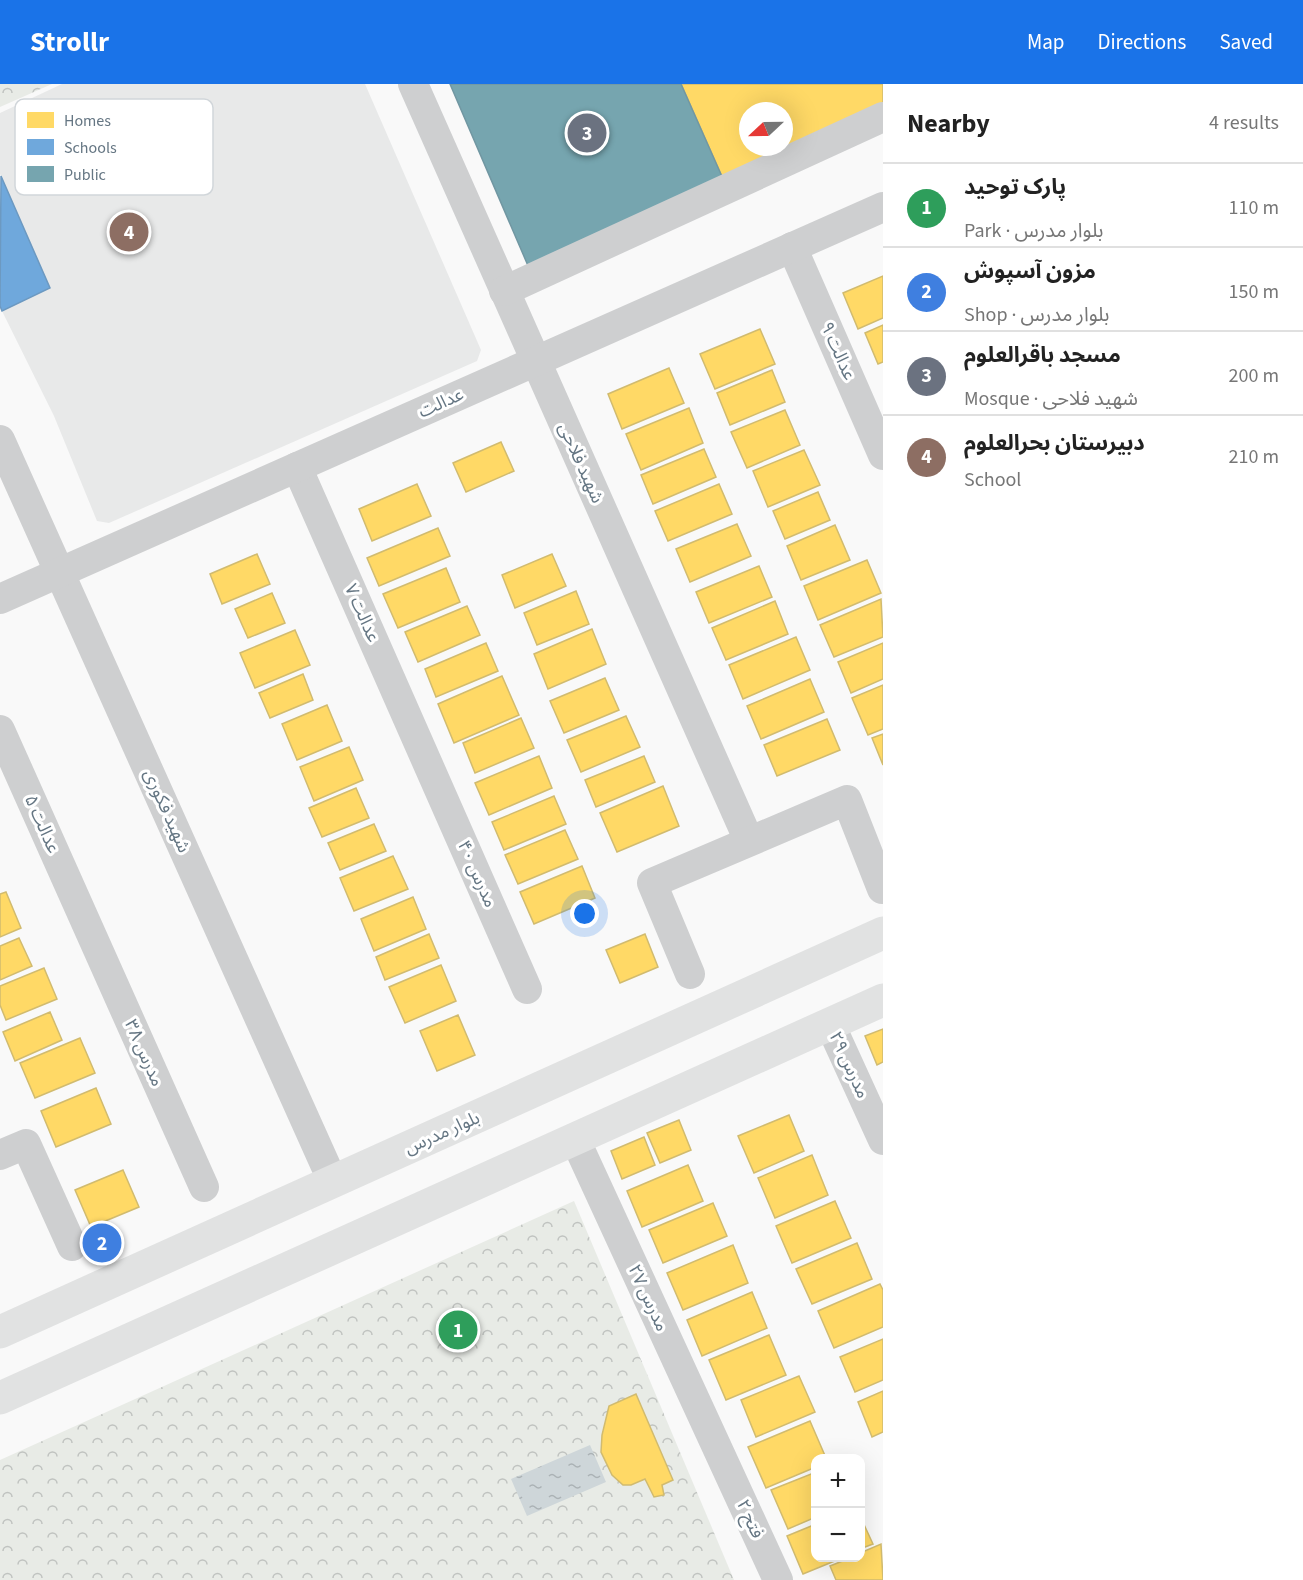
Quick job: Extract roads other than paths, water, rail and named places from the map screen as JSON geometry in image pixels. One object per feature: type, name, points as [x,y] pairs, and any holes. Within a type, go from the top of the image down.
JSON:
[{"type":"main road","name":"بلوار مدرس","points":[[0,1332],[883,933]]},
{"type":"main road","points":[[0,1398],[883,1000]]},
{"type":"street","name":"شهید فلاحی","points":[[413,84],[749,841]]},
{"type":"street","points":[[504,291],[883,117]]},
{"type":"street","name":"عدالت","points":[[0,599],[883,207]]},
{"type":"street","name":"عدالت ۹","points":[[792,247],[883,454]]},
{"type":"street","name":"شهید فکوری","points":[[0,440],[333,1182]]},
{"type":"street","name":"عدالت ۷","points":[[297,467],[426,760]]},
{"type":"street","name":"عدالت ۵","points":[[0,730],[84,919]]},
{"type":"street","name":"مدرس ۴۰","points":[[426,760],[527,988]]},
{"type":"street","points":[[690,974],[652,883],[847,800],[882,889]]},
{"type":"street","name":"مدرس ۳۸","points":[[84,919],[204,1187]]},
{"type":"street","name":"مدرس ۲۹","points":[[830,1024],[883,1140]]},
{"type":"street","name":"مدرس ۲۷","points":[[575,1139],[722,1458]]},
{"type":"street","points":[[0,1155],[26,1144],[72,1246]]},
{"type":"street","name":"فتح ۲","points":[[722,1458],[778,1580]]},
{"type":"water","points":[[590,1445],[606,1482],[527,1516],[511,1479]]},
{"type":"place","name":"مسجد باقرالعلوم","points":[[587,133]]},
{"type":"place","name":"دبیرستان بحرالعلوم","points":[[129,232]]},
{"type":"place","name":"مزون آسپوش","points":[[102,1243]]},
{"type":"place","name":"پارک توحید","points":[[458,1330]]}]
